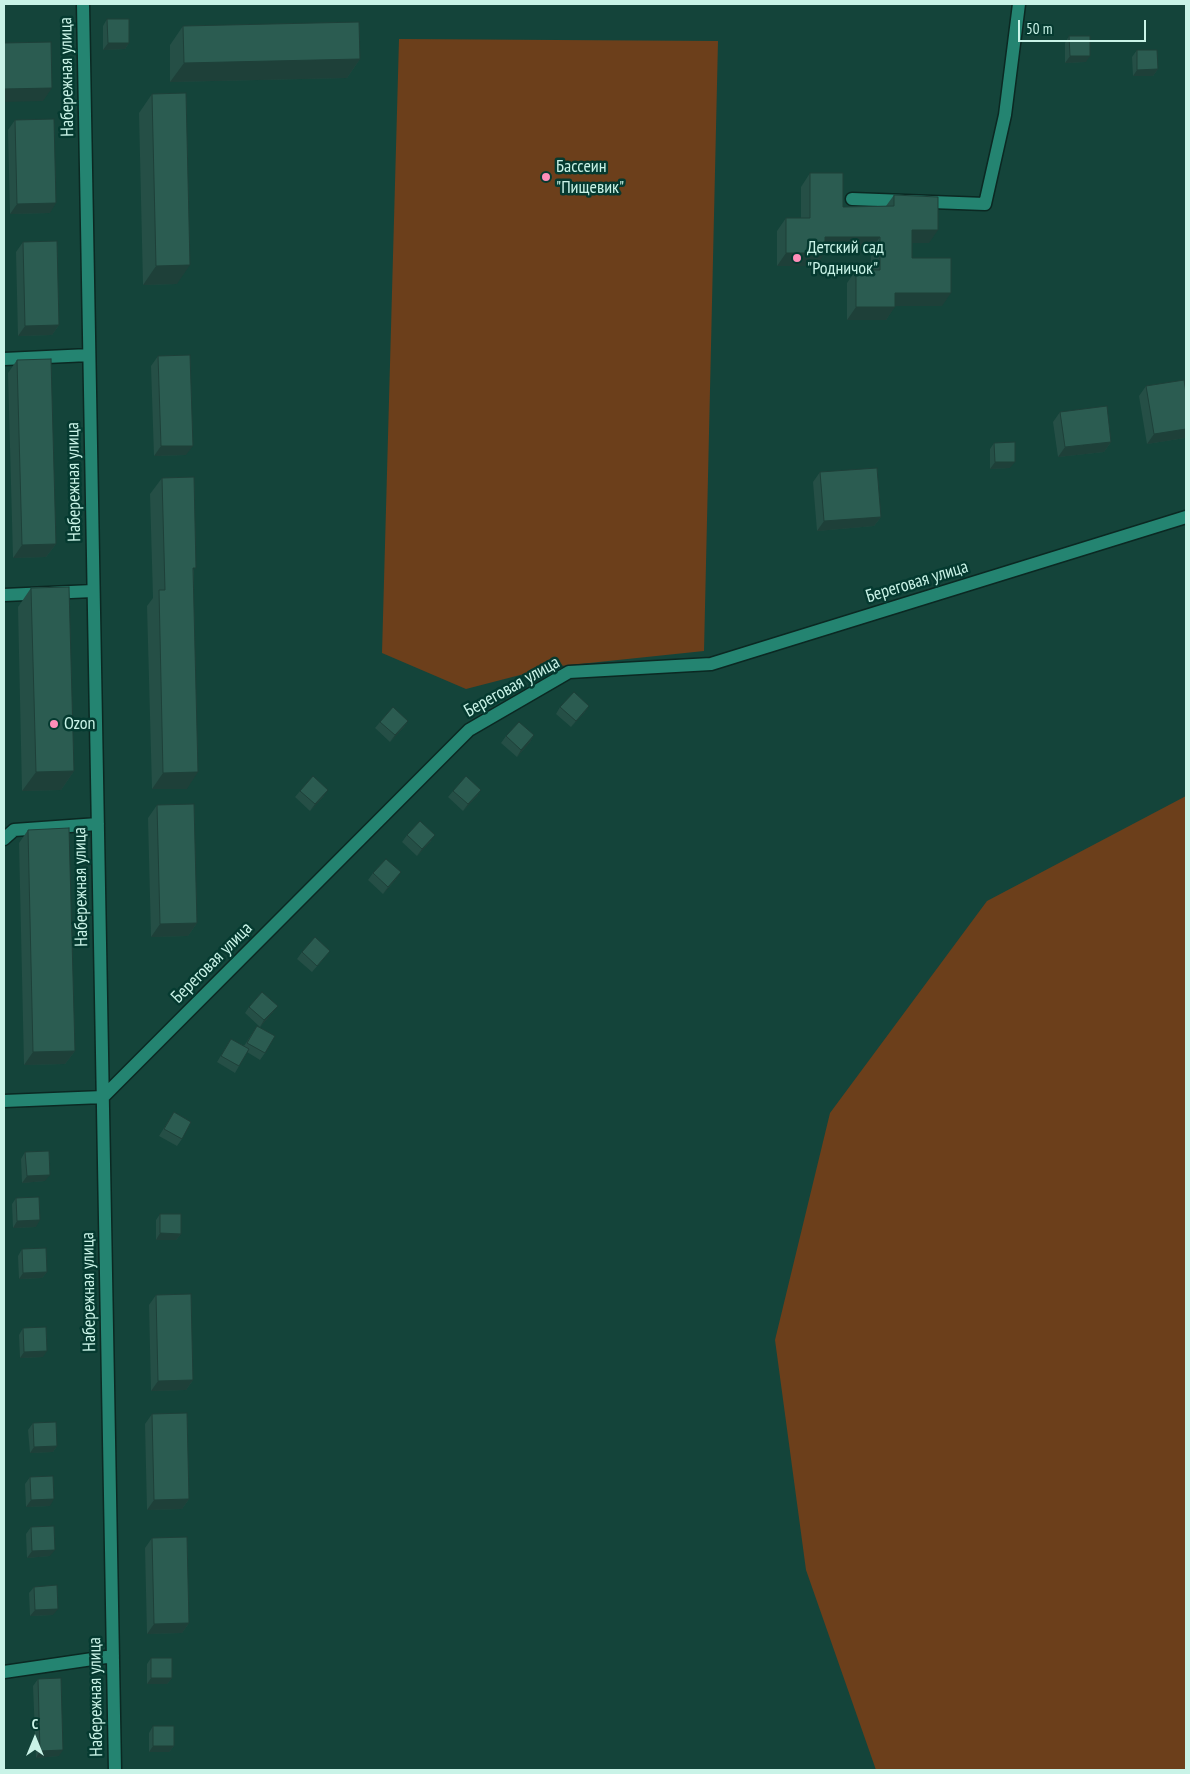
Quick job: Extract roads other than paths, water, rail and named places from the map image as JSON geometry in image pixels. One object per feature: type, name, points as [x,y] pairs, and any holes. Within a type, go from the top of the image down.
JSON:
[{"type":"street","name":"Набережная улица","points":[[83,4],[115,1770]]},
{"type":"street","points":[[852,199],[985,204],[1005,115],[1019,4]]},
{"type":"street","points":[[4,359],[89,355]]},
{"type":"street","name":"Береговая улица","points":[[103,1097],[469,730],[569,672],[711,664],[1186,517]]},
{"type":"street","points":[[4,595],[93,592]]},
{"type":"street","points":[[4,838],[14,830],[98,824]]},
{"type":"street","points":[[4,1101],[103,1097]]},
{"type":"street","points":[[4,1672],[113,1656]]},
{"type":"place","name":"Бассеин \"Пищевик\"","points":[[546,177]]},
{"type":"place","name":"Детский сад \"Родничок\"","points":[[797,258]]},
{"type":"place","name":"Ozon","points":[[54,724]]}]
